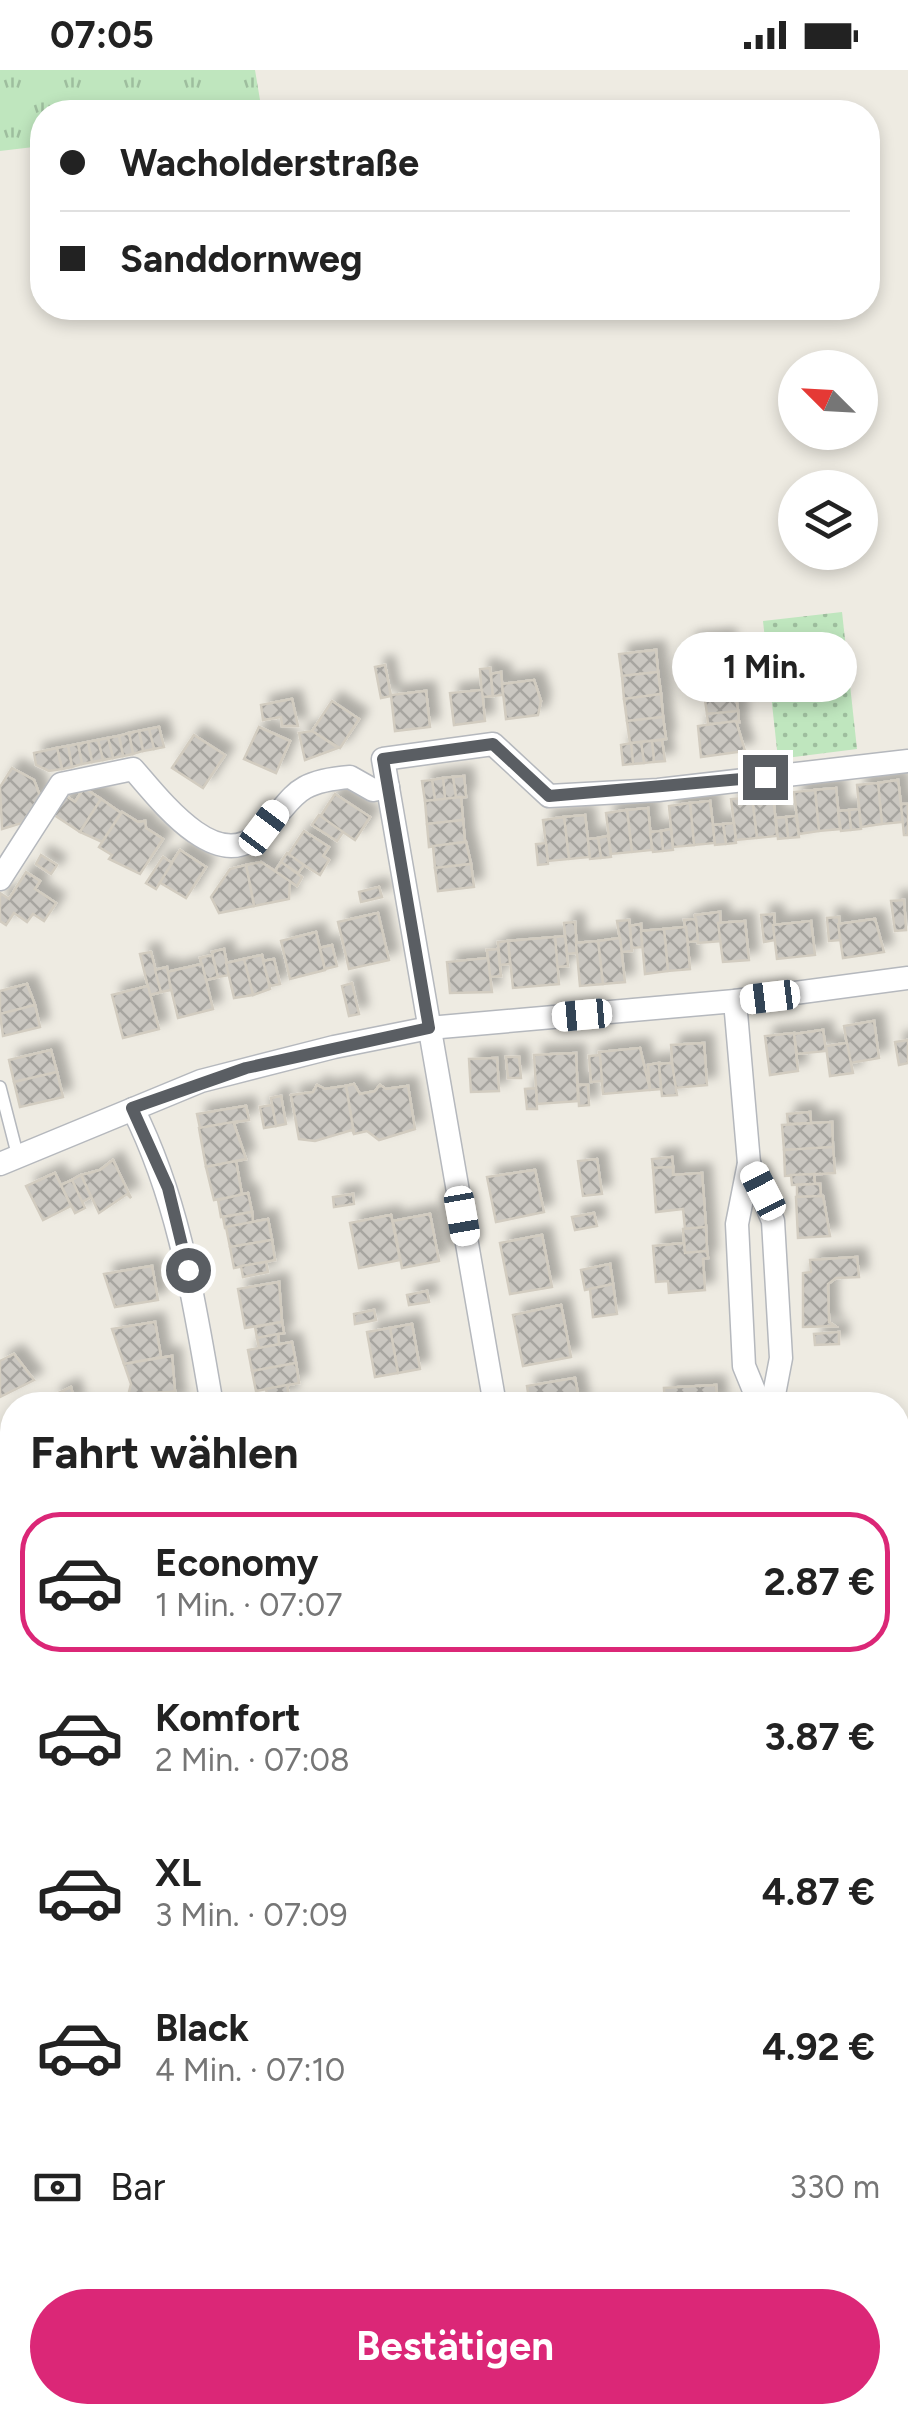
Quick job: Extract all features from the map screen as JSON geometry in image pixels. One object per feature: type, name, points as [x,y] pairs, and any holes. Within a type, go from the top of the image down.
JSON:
[{"type":"street","points":[[493,1392],[383,759],[493,744],[549,796],[658,790],[908,761]]},
{"type":"street","points":[[0,878],[61,784],[133,769],[177,820],[212,842],[232,846],[258,834],[286,799],[302,787],[350,777],[373,790],[388,787]]},
{"type":"street","points":[[9,1161],[132,1108],[246,1068],[429,1028],[736,1001],[908,978]]},
{"type":"street","points":[[736,1001],[749,1163],[737,1233],[744,1366],[755,1392]]},
{"type":"street","points":[[132,1108],[162,1172],[178,1221],[210,1392]]},
{"type":"street","points":[[749,1163],[772,1220],[781,1358],[774,1392]]},
{"type":"lane","points":[[0,1087],[9,1161]]},
{"type":"green space","points":[[0,70],[255,70],[260,100],[30,100],[30,147],[0,151]]},
{"type":"green space","points":[[842,612],[857,749],[778,759],[763,621]]},
{"type":"building","points":[[726,638],[729,664],[691,668],[688,642]]},
{"type":"building","points":[[656,650],[658,672],[622,676],[619,654]]},
{"type":"building","points":[[729,664],[732,690],[694,694],[691,668]]},
{"type":"building","points":[[385,665],[391,696],[381,698],[375,667]]},
{"type":"building","points":[[490,668],[493,696],[482,697],[480,669]]},
{"type":"building","points":[[501,672],[503,695],[493,696],[491,674]]},
{"type":"building","points":[[658,672],[661,694],[624,699],[622,676]]},
{"type":"building","points":[[534,680],[541,701],[538,715],[506,719],[502,684]]},
{"type":"building","points":[[735,689],[738,711],[707,714],[704,693]]},
{"type":"building","points":[[482,690],[485,721],[454,725],[450,693]]},
{"type":"building","points":[[426,691],[430,727],[395,731],[391,695]]},
{"type":"building","points":[[661,694],[663,717],[627,721],[624,699]]},
{"type":"building","points":[[292,699],[298,726],[282,726],[281,717],[263,720],[261,705]]},
{"type":"building","points":[[332,701],[359,719],[340,748],[312,731]]},
{"type":"building","points":[[738,711],[739,722],[708,724],[707,714]]},
{"type":"building","points":[[663,717],[666,739],[630,743],[627,721]]},
{"type":"building","points":[[736,721],[745,751],[701,757],[698,726]]},
{"type":"building","points":[[159,727],[164,747],[154,749],[149,729]]},
{"type":"building","points":[[259,727],[290,741],[276,773],[244,759]]},
{"type":"building","points":[[149,729],[154,749],[143,751],[139,731]]},
{"type":"building","points":[[139,731],[143,751],[133,754],[129,733]]},
{"type":"building","points":[[312,731],[338,748],[305,760],[299,733]]},
{"type":"building","points":[[129,733],[133,754],[123,756],[119,736]]},
{"type":"building","points":[[194,735],[225,755],[203,788],[172,768]]},
{"type":"building","points":[[119,736],[123,756],[113,758],[108,738]]},
{"type":"building","points":[[108,738],[113,758],[103,760],[98,740]]},
{"type":"building","points":[[98,740],[103,760],[92,762],[88,742]]},
{"type":"building","points":[[662,740],[665,761],[654,762],[652,741]]},
{"type":"building","points":[[652,741],[654,762],[644,763],[641,742]]},
{"type":"building","points":[[88,742],[92,762],[82,764],[78,744]]},
{"type":"building","points":[[641,742],[644,763],[633,764],[631,743]]},
{"type":"building","points":[[631,743],[633,764],[623,765],[621,745]]},
{"type":"building","points":[[78,744],[82,764],[72,767],[68,746]]},
{"type":"building","points":[[68,746],[72,767],[62,769],[57,748]]},
{"type":"building","points":[[57,748],[62,769],[49,771],[36,765],[34,753]]},
{"type":"building","points":[[12,768],[34,780],[40,796],[22,823],[2,829],[0,787]]},
{"type":"building","points":[[464,776],[466,797],[456,798],[453,777]]},
{"type":"building","points":[[453,777],[456,798],[445,799],[443,778]]},
{"type":"building","points":[[443,778],[445,799],[435,800],[432,780]]},
{"type":"building","points":[[432,780],[435,800],[425,801],[422,781]]},
{"type":"building","points":[[898,780],[903,822],[882,824],[878,783]]},
{"type":"building","points":[[878,783],[882,824],[861,827],[857,785]]},
{"type":"building","points":[[84,788],[101,799],[80,832],[54,815],[66,796],[75,802]]},
{"type":"building","points":[[836,788],[840,829],[819,831],[815,790]]},
{"type":"building","points":[[815,790],[819,831],[799,834],[794,792]]},
{"type":"building","points":[[335,794],[370,817],[355,840],[320,817]]},
{"type":"building","points":[[773,794],[777,836],[757,838],[752,797]]},
{"type":"building","points":[[461,797],[463,820],[427,824],[425,801]]},
{"type":"building","points":[[752,797],[757,838],[736,840],[731,799]]},
{"type":"building","points":[[101,799],[121,813],[102,842],[80,832]]},
{"type":"building","points":[[710,801],[715,843],[694,845],[690,803]]},
{"type":"building","points":[[690,803],[694,845],[673,847],[669,806]]},
{"type":"building","points":[[901,804],[908,804],[908,835],[904,835]]},
{"type":"building","points":[[648,808],[652,850],[632,852],[627,810]]},
{"type":"building","points":[[859,809],[861,829],[851,830],[849,810]]},
{"type":"building","points":[[627,810],[632,852],[611,854],[606,813]]},
{"type":"building","points":[[849,810],[851,830],[841,831],[838,811]]},
{"type":"building","points":[[122,812],[138,822],[145,821],[146,828],[163,839],[140,874],[109,859],[112,855],[99,847]]},
{"type":"building","points":[[319,815],[343,832],[337,841],[312,825]]},
{"type":"building","points":[[585,815],[590,857],[569,859],[564,817]]},
{"type":"building","points":[[796,816],[799,837],[788,838],[786,817]]},
{"type":"building","points":[[564,817],[569,859],[548,861],[543,820]]},
{"type":"building","points":[[786,817],[788,838],[778,839],[776,818]]},
{"type":"building","points":[[463,820],[465,842],[429,847],[427,824]]},
{"type":"building","points":[[734,823],[736,843],[726,844],[723,824]]},
{"type":"building","points":[[723,824],[726,844],[715,845],[713,825]]},
{"type":"building","points":[[671,829],[673,850],[663,851],[661,831]]},
{"type":"building","points":[[304,831],[329,847],[323,856],[329,860],[320,875],[288,855]]},
{"type":"building","points":[[661,831],[663,851],[653,852],[650,832]]},
{"type":"building","points":[[608,836],[611,857],[601,858],[598,838]]},
{"type":"building","points":[[598,838],[601,858],[590,859],[588,839]]},
{"type":"building","points":[[466,842],[471,864],[435,868],[433,846]]},
{"type":"building","points":[[546,843],[548,864],[538,865],[536,844]]},
{"type":"building","points":[[180,850],[206,867],[186,898],[159,882]]},
{"type":"building","points":[[287,853],[304,865],[298,873],[281,862]]},
{"type":"building","points":[[41,855],[57,865],[51,874],[36,864]]},
{"type":"building","points":[[163,857],[172,863],[156,889],[146,883]]},
{"type":"building","points":[[261,862],[290,881],[289,899],[254,906],[246,865]]},
{"type":"building","points":[[281,862],[302,877],[297,886],[275,871]]},
{"type":"building","points":[[471,864],[474,887],[438,891],[435,868]]},
{"type":"building","points":[[246,865],[254,906],[219,913],[211,897],[230,869]]},
{"type":"building","points":[[26,872],[40,881],[35,889],[56,903],[44,921],[33,914],[27,922],[14,913],[6,925],[0,921],[0,893],[9,899]]},
{"type":"building","points":[[379,887],[382,897],[361,902],[359,892]]},
{"type":"building","points":[[904,900],[906,930],[895,931],[891,901]]},
{"type":"building","points":[[720,912],[721,941],[698,943],[695,915]]},
{"type":"building","points":[[378,913],[389,960],[349,969],[338,922]]},
{"type":"building","points":[[774,914],[775,940],[764,942],[761,915]]},
{"type":"building","points":[[839,917],[840,940],[829,941],[827,918]]},
{"type":"building","points":[[696,919],[698,941],[688,942],[684,920]]},
{"type":"building","points":[[875,919],[884,952],[843,958],[838,924]]},
{"type":"building","points":[[629,920],[632,951],[622,952],[617,921]]},
{"type":"building","points":[[745,921],[749,960],[723,962],[718,923]]},
{"type":"building","points":[[811,921],[815,955],[777,959],[773,925]]},
{"type":"building","points":[[575,922],[577,953],[567,954],[564,923]]},
{"type":"building","points":[[641,924],[642,947],[632,948],[630,926]]},
{"type":"building","points":[[686,927],[690,969],[668,971],[664,929]]},
{"type":"building","points":[[664,929],[668,971],[645,974],[641,931]]},
{"type":"building","points":[[316,932],[325,970],[290,979],[281,941]]},
{"type":"building","points":[[565,936],[568,966],[557,967],[555,937]]},
{"type":"building","points":[[555,937],[559,984],[513,988],[508,941]]},
{"type":"building","points":[[620,938],[625,982],[603,984],[598,941]]},
{"type":"building","points":[[508,941],[510,964],[500,965],[498,942]]},
{"type":"building","points":[[598,941],[603,984],[580,986],[576,943]]},
{"type":"building","points":[[332,945],[337,966],[325,969],[320,948]]},
{"type":"building","points":[[224,949],[229,975],[218,977],[212,952]]},
{"type":"building","points":[[498,949],[501,976],[490,977],[487,950]]},
{"type":"building","points":[[151,952],[161,992],[150,995],[140,954]]},
{"type":"building","points":[[212,955],[218,977],[206,980],[200,958]]},
{"type":"building","points":[[262,955],[270,989],[253,995],[244,959]]},
{"type":"building","points":[[488,958],[492,992],[450,993],[447,962]]},
{"type":"building","points":[[244,959],[253,995],[234,998],[226,963]]},
{"type":"building","points":[[274,959],[280,984],[270,986],[263,961]]},
{"type":"building","points":[[202,964],[213,1009],[178,1018],[167,972]]},
{"type":"building","points":[[167,967],[171,990],[161,992],[155,970]]},
{"type":"building","points":[[352,983],[359,1014],[349,1016],[342,986]]},
{"type":"building","points":[[27,984],[35,1005],[0,1014],[0,991]]},
{"type":"building","points":[[148,986],[159,1029],[123,1038],[112,995]]},
{"type":"building","points":[[35,1005],[40,1027],[3,1036],[0,1014]]},
{"type":"building","points":[[874,1021],[879,1058],[850,1063],[844,1026]]},
{"type":"building","points":[[823,1030],[826,1051],[797,1054],[794,1034]]},
{"type":"building","points":[[794,1033],[798,1071],[770,1075],[765,1036]]},
{"type":"building","points":[[908,1040],[908,1063],[899,1065],[895,1042]]},
{"type":"building","points":[[704,1043],[707,1085],[674,1088],[671,1045]]},
{"type":"building","points":[[847,1043],[853,1073],[830,1076],[826,1046]]},
{"type":"building","points":[[640,1048],[650,1090],[603,1094],[599,1052]]},
{"type":"building","points":[[51,1050],[57,1072],[14,1082],[9,1060]]},
{"type":"building","points":[[576,1053],[578,1101],[537,1104],[534,1055]]},
{"type":"building","points":[[600,1055],[602,1081],[591,1082],[589,1056]]},
{"type":"building","points":[[506,1057],[519,1057],[521,1078],[508,1078]]},
{"type":"building","points":[[497,1058],[499,1091],[471,1092],[469,1059]]},
{"type":"building","points":[[659,1063],[661,1089],[650,1090],[648,1065]]},
{"type":"building","points":[[672,1063],[677,1095],[662,1096],[659,1064]]},
{"type":"building","points":[[57,1072],[63,1097],[20,1107],[14,1082]]},
{"type":"building","points":[[354,1084],[360,1094],[375,1091],[380,1085],[386,1089],[408,1086],[415,1129],[379,1140],[367,1131],[354,1134],[346,1086]]},
{"type":"building","points":[[317,1085],[325,1089],[346,1086],[354,1134],[352,1130],[315,1141],[299,1139],[291,1095],[313,1092]]},
{"type":"building","points":[[578,1085],[588,1085],[589,1105],[579,1106]]},
{"type":"building","points":[[536,1088],[537,1109],[527,1109],[525,1089]]},
{"type":"building","points":[[281,1096],[286,1124],[276,1126],[271,1098]]},
{"type":"building","points":[[272,1105],[276,1126],[264,1128],[260,1107]]},
{"type":"building","points":[[246,1106],[249,1120],[200,1128],[197,1114]]},
{"type":"building","points":[[810,1112],[811,1123],[788,1124],[787,1114]]},
{"type":"building","points":[[239,1121],[234,1124],[246,1159],[206,1167],[199,1128]]},
{"type":"building","points":[[832,1122],[833,1147],[784,1150],[782,1125]]},
{"type":"building","points":[[833,1147],[835,1173],[785,1176],[784,1150]]},
{"type":"building","points":[[672,1157],[673,1167],[653,1168],[652,1159]]},
{"type":"building","points":[[597,1159],[602,1194],[583,1196],[578,1161]]},
{"type":"building","points":[[113,1160],[131,1198],[127,1194],[99,1213],[81,1175],[100,1170]]},
{"type":"building","points":[[236,1161],[242,1195],[214,1200],[206,1167]]},
{"type":"building","points":[[673,1167],[673,1175],[702,1173],[706,1227],[685,1229],[683,1209],[656,1212],[653,1168]]},
{"type":"building","points":[[535,1170],[544,1212],[496,1222],[487,1177]]},
{"type":"building","points":[[55,1173],[71,1206],[43,1220],[26,1186]]},
{"type":"building","points":[[814,1174],[815,1184],[792,1185],[791,1175]]},
{"type":"building","points":[[81,1175],[91,1197],[82,1202],[72,1180]]},
{"type":"building","points":[[72,1180],[85,1208],[75,1213],[61,1185]]},
{"type":"building","points":[[820,1184],[821,1196],[797,1197],[797,1185]]},
{"type":"building","points":[[248,1193],[252,1212],[221,1217],[218,1200]]},
{"type":"building","points":[[353,1194],[354,1204],[334,1207],[333,1197]]},
{"type":"building","points":[[823,1196],[830,1236],[798,1238],[796,1197]]},
{"type":"building","points":[[252,1212],[253,1222],[225,1228],[223,1217]]},
{"type":"building","points":[[594,1213],[597,1226],[575,1230],[572,1217]]},
{"type":"building","points":[[430,1214],[439,1261],[402,1268],[393,1221]]},
{"type":"building","points":[[391,1215],[400,1260],[359,1268],[350,1223]]},
{"type":"building","points":[[268,1219],[272,1240],[230,1247],[226,1227]]},
{"type":"building","points":[[706,1227],[707,1251],[685,1253],[683,1229]]},
{"type":"building","points":[[542,1235],[552,1287],[510,1294],[500,1243]]},
{"type":"building","points":[[272,1240],[275,1260],[234,1268],[230,1247]]},
{"type":"building","points":[[684,1243],[685,1253],[707,1251],[708,1258],[703,1259],[705,1290],[669,1293],[668,1281],[656,1282],[653,1246]]},
{"type":"building","points":[[857,1257],[859,1277],[836,1278],[828,1284],[829,1322],[835,1326],[803,1327],[803,1273],[811,1272],[810,1260]]},
{"type":"building","points":[[266,1262],[268,1272],[243,1277],[241,1266]]},
{"type":"building","points":[[610,1264],[613,1284],[585,1290],[581,1270]]},
{"type":"building","points":[[152,1266],[158,1300],[115,1307],[104,1274]]},
{"type":"building","points":[[279,1282],[282,1322],[245,1328],[238,1289]]},
{"type":"building","points":[[613,1284],[617,1314],[593,1317],[590,1289]]},
{"type":"building","points":[[427,1291],[429,1302],[409,1305],[407,1295]]},
{"type":"building","points":[[561,1305],[571,1357],[523,1366],[513,1315]]},
{"type":"building","points":[[374,1310],[376,1320],[355,1324],[354,1314]]},
{"type":"building","points":[[155,1322],[161,1357],[124,1364],[112,1329]]},
{"type":"building","points":[[282,1322],[284,1333],[257,1338],[255,1327]]},
{"type":"building","points":[[412,1324],[420,1369],[398,1373],[390,1328]]},
{"type":"building","points":[[390,1328],[398,1373],[375,1377],[367,1332]]},
{"type":"building","points":[[839,1332],[839,1344],[815,1345],[814,1334]]},
{"type":"building","points":[[278,1334],[279,1344],[259,1348],[257,1338]]},
{"type":"building","points":[[292,1342],[296,1363],[252,1371],[248,1350]]},
{"type":"building","points":[[14,1354],[34,1380],[10,1392],[0,1392],[0,1361]]},
{"type":"building","points":[[172,1356],[175,1392],[129,1392],[131,1384],[124,1364]]},
{"type":"building","points":[[296,1363],[299,1383],[256,1391],[252,1371]]},
{"type":"building","points":[[575,1378],[578,1392],[528,1392],[527,1386]]},
{"type":"building","points":[[287,1385],[288,1392],[267,1392],[266,1389]]},
{"type":"building","points":[[716,1385],[717,1392],[664,1392],[664,1388]]},
{"type":"route","points":[[188,1270],[168,1188],[132,1108],[246,1068],[429,1028],[383,759],[493,744],[549,796],[658,790],[765,777]]}]
